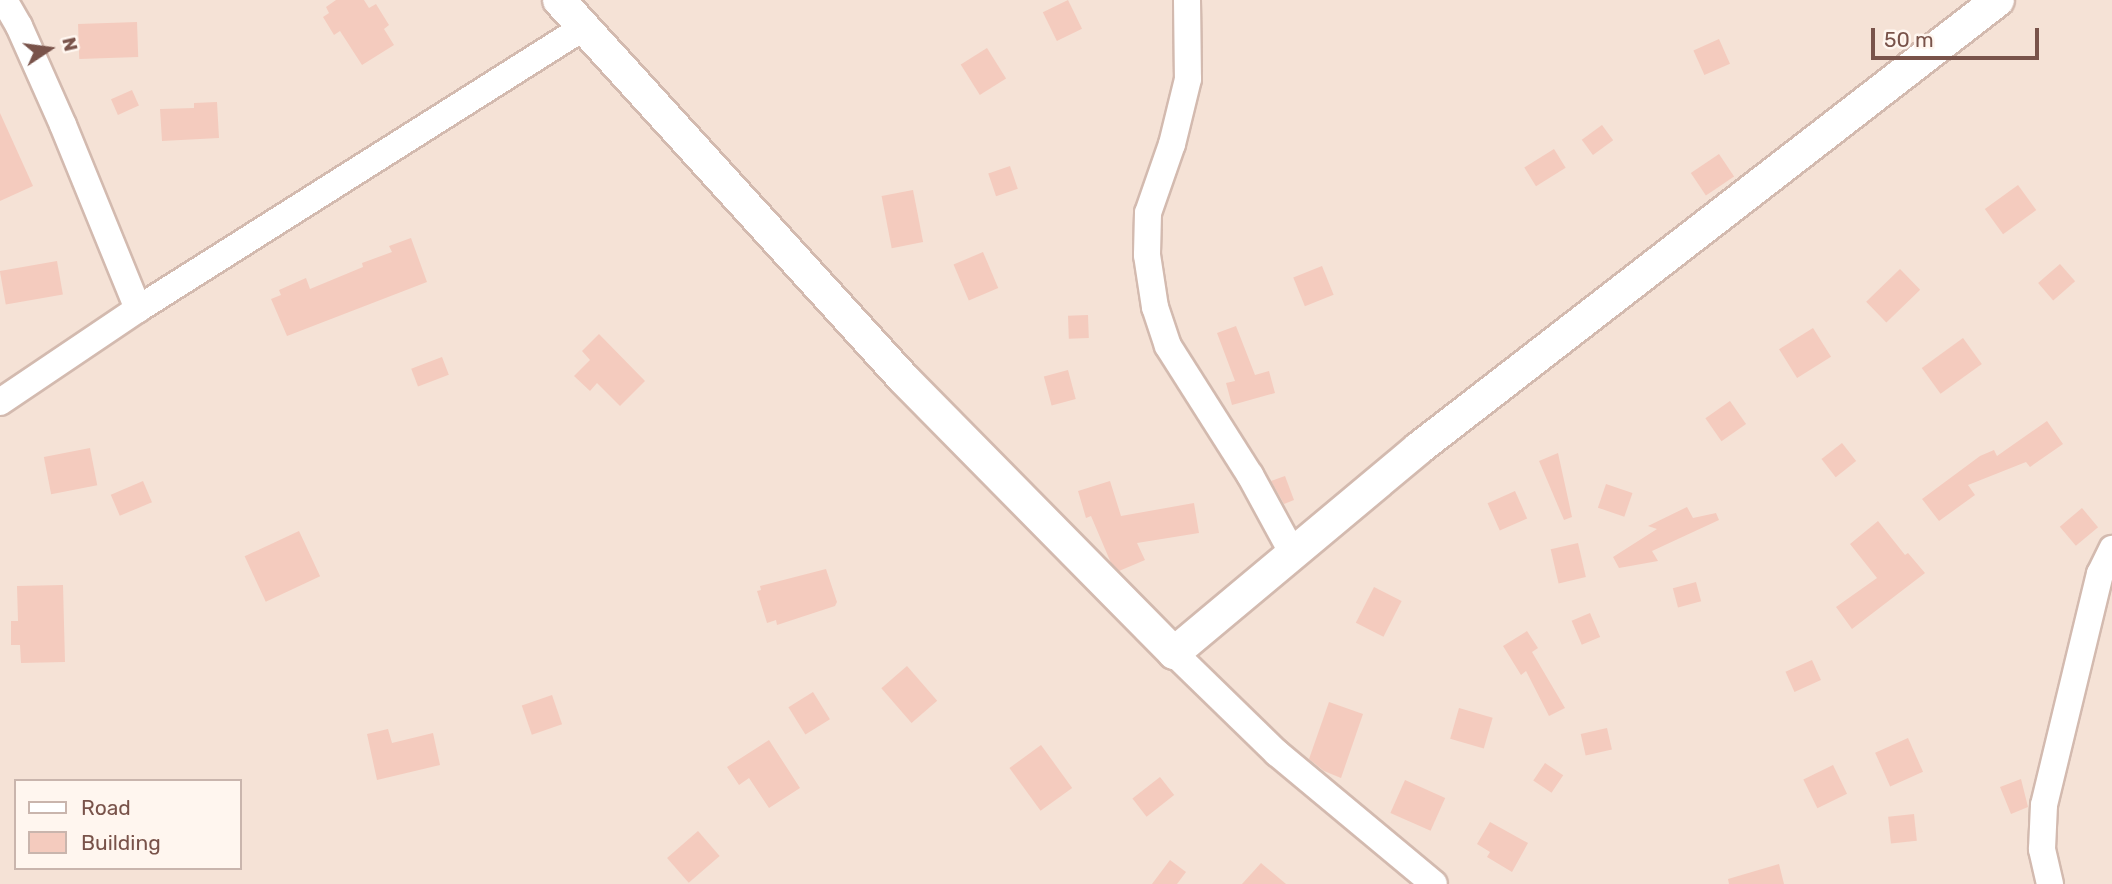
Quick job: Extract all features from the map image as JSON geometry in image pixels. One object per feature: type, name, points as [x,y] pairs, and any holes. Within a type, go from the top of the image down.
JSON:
[{"type":"street","points":[[4,0],[63,125],[138,309]]},
{"type":"street","points":[[559,0],[904,379],[1174,653],[1277,753],[1434,884]]},
{"type":"street","points":[[1187,0],[1188,79],[1172,144],[1148,213],[1147,255],[1155,307],[1168,346],[1250,475],[1293,554]]},
{"type":"street","points":[[1174,653],[1419,448],[1998,0]]},
{"type":"street","points":[[0,402],[138,309],[584,27]]},
{"type":"street","points":[[2050,884],[2042,849],[2044,805],[2100,574],[2112,549]]},
{"type":"shaded area","points":[[0,0],[2112,0],[2112,884],[0,884]]},
{"type":"building","points":[[336,0],[364,0],[369,8],[376,4],[389,25],[384,29],[394,45],[362,65],[340,31],[334,35],[323,17],[329,13],[326,7]]},
{"type":"building","points":[[1068,0],[1082,29],[1057,41],[1043,12]]},
{"type":"building","points":[[137,22],[138,57],[79,59],[78,24]]},
{"type":"building","points":[[1719,39],[1730,64],[1704,75],[1693,50]]},
{"type":"building","points":[[987,48],[1006,79],[980,95],[961,64]]},
{"type":"building","points":[[132,90],[139,106],[118,115],[111,99]]},
{"type":"building","points":[[217,102],[219,138],[162,141],[160,109],[194,108],[194,103]]},
{"type":"building","points":[[0,113],[33,186],[0,201]]},
{"type":"building","points":[[1602,125],[1613,140],[1593,155],[1582,140]]},
{"type":"building","points":[[1554,149],[1566,168],[1536,186],[1524,168]]},
{"type":"building","points":[[1719,154],[1734,176],[1706,195],[1691,173]]},
{"type":"building","points":[[1010,166],[1018,189],[996,196],[988,173]]},
{"type":"building","points":[[2018,185],[2036,210],[2003,234],[1985,209]]},
{"type":"building","points":[[913,190],[923,242],[892,248],[882,196]]},
{"type":"building","points":[[411,238],[427,282],[287,336],[271,299],[281,295],[279,290],[306,278],[310,289],[363,267],[362,263],[392,252],[389,246]]},
{"type":"building","points":[[983,252],[998,288],[969,300],[954,265]]},
{"type":"building","points":[[57,261],[63,294],[6,305],[0,271]]},
{"type":"building","points":[[2060,264],[2075,281],[2053,300],[2038,283]]},
{"type":"building","points":[[1322,266],[1334,295],[1305,306],[1293,278]]},
{"type":"building","points":[[1900,269],[1920,290],[1886,323],[1866,302]]},
{"type":"building","points":[[1088,315],[1089,338],[1069,339],[1068,316]]},
{"type":"building","points":[[1236,326],[1255,375],[1269,371],[1275,393],[1232,405],[1226,383],[1235,381],[1217,333]]},
{"type":"building","points":[[1813,328],[1831,357],[1797,378],[1779,349]]},
{"type":"building","points":[[599,334],[645,381],[620,406],[597,383],[590,391],[574,376],[590,360],[582,351]]},
{"type":"building","points":[[1963,338],[1982,364],[1941,394],[1922,368]]},
{"type":"building","points":[[442,357],[449,375],[418,387],[411,369]]},
{"type":"building","points":[[1068,370],[1076,399],[1052,405],[1044,376]]},
{"type":"building","points":[[1730,401],[1746,424],[1721,441],[1705,418]]},
{"type":"building","points":[[2047,421],[2063,444],[2030,467],[2026,462],[1968,485],[1975,495],[1939,521],[1922,499],[1980,456],[1994,450],[1997,456]]},
{"type":"building","points":[[1842,443],[1856,461],[1836,477],[1822,459]]},
{"type":"building","points":[[90,448],[97,485],[51,494],[44,457]]},
{"type":"building","points":[[1558,453],[1572,517],[1564,520],[1539,461]]},
{"type":"building","points":[[1285,476],[1294,500],[1284,504],[1271,481]]},
{"type":"building","points":[[143,481],[152,502],[120,516],[111,495]]},
{"type":"building","points":[[1110,481],[1121,516],[1194,503],[1199,533],[1137,543],[1145,560],[1119,571],[1111,563],[1091,516],[1086,518],[1078,491]]},
{"type":"building","points":[[1606,484],[1632,493],[1624,517],[1598,508]]},
{"type":"building","points":[[1515,491],[1527,518],[1500,531],[1488,503]]},
{"type":"building","points":[[1687,507],[1693,518],[1716,513],[1719,520],[1652,551],[1658,561],[1619,568],[1613,557],[1657,529],[1648,526]]},
{"type":"building","points":[[2082,508],[2098,527],[2076,546],[2060,527]]},
{"type":"building","points":[[1878,521],[1905,555],[1908,553],[1925,573],[1852,629],[1836,607],[1877,578],[1850,544]]},
{"type":"building","points":[[299,531],[320,576],[266,602],[245,556]]},
{"type":"building","points":[[1578,543],[1586,577],[1559,583],[1551,549]]},
{"type":"building","points":[[826,569],[837,602],[835,606],[777,625],[776,620],[767,623],[757,591],[761,590],[760,586]]},
{"type":"building","points":[[1696,582],[1701,601],[1678,608],[1673,588]]},
{"type":"building","points":[[63,585],[65,662],[21,663],[20,645],[11,645],[11,621],[18,621],[17,586]]},
{"type":"building","points":[[1374,587],[1402,601],[1383,637],[1356,623]]},
{"type":"building","points":[[1590,613],[1600,637],[1582,645],[1572,621]]},
{"type":"building","points":[[1527,631],[1538,648],[1532,652],[1565,708],[1549,716],[1526,671],[1521,675],[1503,646]]},
{"type":"building","points":[[1812,660],[1821,680],[1794,692],[1786,672]]},
{"type":"building","points":[[907,666],[937,701],[912,723],[881,688]]},
{"type":"building","points":[[813,692],[830,719],[805,735],[788,707]]},
{"type":"building","points":[[552,695],[562,724],[532,735],[522,705]]},
{"type":"building","points":[[1329,702],[1363,714],[1341,778],[1324,771],[1309,759]]},
{"type":"building","points":[[1459,708],[1493,718],[1484,748],[1450,739]]},
{"type":"building","points":[[1607,728],[1612,749],[1586,756],[1581,734]]},
{"type":"building","points":[[388,729],[392,743],[433,733],[440,765],[377,780],[367,734]]},
{"type":"building","points":[[1908,738],[1923,772],[1890,786],[1875,753]]},
{"type":"building","points":[[769,740],[800,788],[769,808],[749,778],[739,785],[727,767]]},
{"type":"building","points":[[1041,745],[1072,788],[1041,811],[1009,768]]},
{"type":"building","points":[[1545,763],[1563,775],[1551,793],[1533,780]]},
{"type":"building","points":[[1833,765],[1847,794],[1817,808],[1803,779]]},
{"type":"building","points":[[1160,777],[1174,795],[1147,817],[1132,799]]},
{"type":"building","points":[[2021,779],[2028,807],[2011,814],[2000,787]]},
{"type":"building","points":[[1405,780],[1445,798],[1431,831],[1390,813]]},
{"type":"building","points":[[1914,814],[1917,841],[1891,844],[1888,817]]},
{"type":"building","points":[[1490,822],[1528,843],[1512,872],[1487,857],[1490,852],[1477,844]]},
{"type":"building","points":[[698,831],[720,856],[689,883],[667,858]]},
{"type":"building","points":[[1170,860],[1186,872],[1177,884],[1152,884]]},
{"type":"building","points":[[1261,863],[1286,884],[1242,884]]},
{"type":"building","points":[[1779,864],[1784,884],[1729,884],[1728,879]]}]
